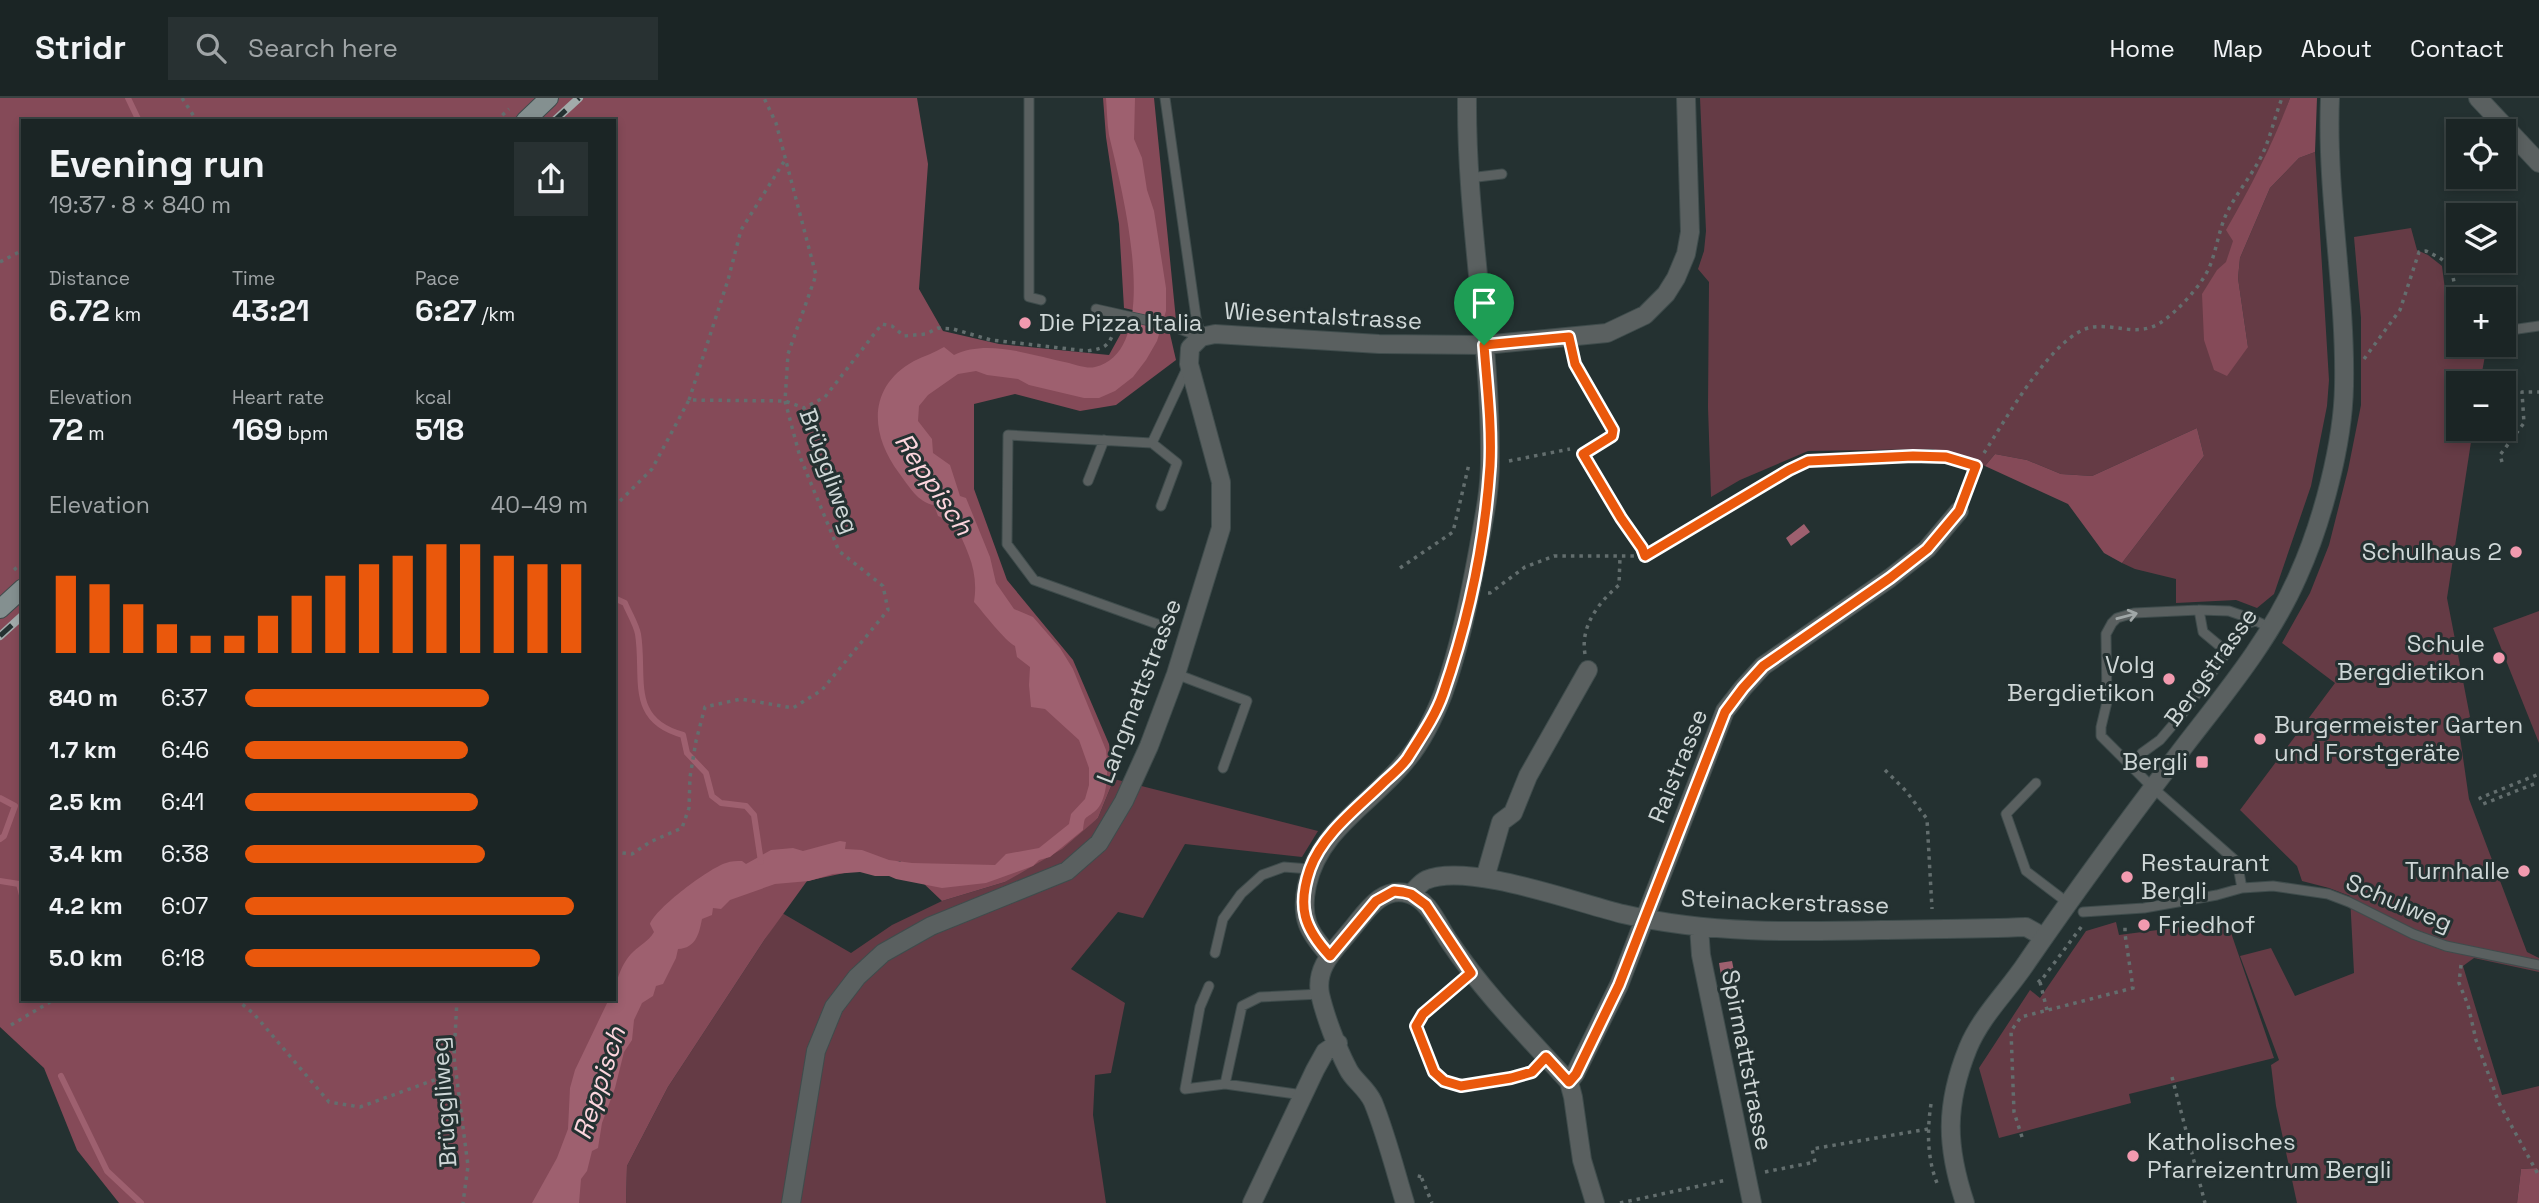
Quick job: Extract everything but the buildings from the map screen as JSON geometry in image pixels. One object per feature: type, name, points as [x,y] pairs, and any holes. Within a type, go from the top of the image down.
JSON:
[{"type":"main road","points":[[527,119],[549,98]]},
{"type":"main road","points":[[0,608],[21,590]]},
{"type":"street","points":[[1405,1203],[1372,1100],[1362,1084],[1349,1071],[1321,994],[1319,979],[1322,966],[1330,956],[1306,925],[1305,899],[1310,869],[1323,843],[1405,763],[1428,726],[1442,695],[1472,591],[1486,510],[1490,464],[1484,345],[1469,178],[1467,98]]},
{"type":"street","name":"Wiesentalstrasse","points":[[1201,337],[1215,334],[1379,344],[1484,345],[1607,333],[1645,315],[1666,295],[1686,254],[1690,232],[1686,98]]},
{"type":"street","name":"Bergstrasse","points":[[1965,1203],[1950,1142],[1951,1112],[1967,1049],[1980,1026],[2044,937],[2079,912],[2153,788],[2253,656],[2264,624],[2298,578],[2323,503],[2340,429],[2344,366],[2331,170],[2330,98]]},
{"type":"street","points":[[2478,98],[2539,163]]},
{"type":"street","points":[[1189,364],[1190,348],[1201,337]]},
{"type":"street","name":"Langmattstrasse","points":[[791,1203],[816,1051],[834,1007],[858,977],[883,953],[931,926],[1067,871],[1099,843],[1124,802],[1176,674],[1221,528],[1221,482],[1189,364]]},
{"type":"street","name":"Raistrasse","points":[[1569,1082],[1576,1074],[1619,985],[1725,712],[1763,666],[1890,578],[1927,549],[1959,511]]},
{"type":"street","points":[[1485,878],[1501,822],[1513,813],[1528,776],[1588,670]]},
{"type":"street","name":"Steinackerstrasse","points":[[1330,956],[1376,901],[1394,891],[1411,894],[1425,880],[1449,876],[1485,878],[1644,918],[1699,927],[1838,931],[2026,927],[2044,937]]},
{"type":"street","points":[[1411,894],[1426,905],[1471,973],[1569,1082],[1581,1160],[1595,1203]]},
{"type":"street","name":"Spirmattstrasse","points":[[1699,927],[1701,955],[1752,1203]]},
{"type":"street","points":[[1252,1203],[1325,1052],[1338,1043]]},
{"type":"lane","points":[[1029,98],[1028,297],[1041,300]]},
{"type":"lane","points":[[1166,98],[1201,337]]},
{"type":"lane","points":[[1469,178],[1502,174]]},
{"type":"lane","points":[[1096,309],[1171,326],[1201,337]]},
{"type":"lane","points":[[2516,329],[2539,326]]},
{"type":"lane","points":[[1569,337],[1575,364],[1613,430],[1612,436],[1583,454]]},
{"type":"lane","points":[[1152,443],[1189,364]]},
{"type":"lane","points":[[1157,624],[1034,580],[1007,544],[1008,435],[1152,443],[1177,463],[1161,506]]},
{"type":"lane","points":[[1088,481],[1104,440]]},
{"type":"lane","points":[[1959,511],[1976,466]]},
{"type":"lane","points":[[2199,610],[2203,632],[2227,652]]},
{"type":"lane","points":[[2242,888],[2236,862],[2153,788],[2101,736],[2107,702],[2106,634],[2117,618],[2157,611],[2229,611],[2264,624]]},
{"type":"lane","points":[[2130,766],[2141,753],[2160,740],[2175,722],[2227,652],[2239,627],[2264,624]]},
{"type":"lane","points":[[1176,674],[1247,701],[1223,768]]},
{"type":"lane","points":[[2036,783],[2006,814],[2026,871],[2079,912]]},
{"type":"lane","points":[[1216,953],[1223,919],[1241,894],[1262,875],[1284,867],[1310,869]]},
{"type":"lane","name":"Schulweg","points":[[2079,912],[2126,909],[2217,895],[2242,888],[2273,886],[2328,894],[2413,934],[2446,946],[2539,965]]},
{"type":"lane","points":[[1471,973],[1423,1014],[1416,1026],[1434,1072],[1444,1081],[1461,1086],[1532,1072],[1546,1057]]},
{"type":"lane","points":[[1209,986],[1200,1007],[1185,1089],[1225,1084],[1303,1095]]},
{"type":"lane","points":[[1225,1084],[1242,1006],[1260,997],[1321,994]]},
{"type":"path","points":[[182,98],[196,119]]},
{"type":"path","points":[[764,98],[776,123],[816,275],[788,354],[785,401]]},
{"type":"path","points":[[1472,591],[1490,593],[1525,567],[1554,556],[1645,556],[1808,461],[1913,456],[1946,457],[1976,466],[2033,379],[2065,341],[2079,331],[2092,327],[2135,331],[2150,329],[2162,322],[2197,287],[2210,265],[2217,239],[2231,206],[2261,156],[2282,98]]},
{"type":"path","points":[[616,505],[652,469],[689,400],[729,280],[741,230],[786,159]]},
{"type":"path","points":[[0,262],[21,251]]},
{"type":"path","points":[[2344,366],[2360,364],[2400,310],[2420,252],[2426,251],[2451,267],[2455,287]]},
{"type":"path","points":[[689,400],[785,401],[804,408],[825,397],[882,324],[892,326],[904,336],[926,334],[938,328],[953,329],[991,340],[1087,351],[1101,349],[1110,344],[1124,316]]},
{"type":"path","points":[[2502,462],[2500,454],[2524,424],[2522,392],[2539,392]]},
{"type":"path","name":"Brüggliweg","points":[[616,852],[632,854],[650,842],[682,828],[689,808],[690,777],[705,707],[741,699],[793,708],[822,690],[888,610],[883,586],[839,551],[800,457],[785,401]]},
{"type":"path","points":[[1490,464],[1576,448],[1583,454],[1645,556]]},
{"type":"path","points":[[1400,568],[1452,532],[1470,460]]},
{"type":"path","points":[[1583,642],[1600,601],[1619,585],[1620,557]]},
{"type":"path","points":[[1885,769],[1927,819],[1933,929]]},
{"type":"path","points":[[2534,784],[2483,804],[2480,798],[2539,774]]},
{"type":"path","points":[[2022,1137],[2014,1112],[2011,1031],[2021,1017],[2133,988],[2125,934],[2126,909]]},
{"type":"path","points":[[2040,982],[2079,912]]},
{"type":"path","points":[[2467,949],[2459,970],[2459,982],[2468,1005],[2476,1040],[2498,1102],[2539,1176]]},
{"type":"path","points":[[2034,978],[2040,982],[2047,1010]]},
{"type":"path","points":[[11,1025],[52,1001]]},
{"type":"path","points":[[238,1001],[254,1014],[329,1102],[360,1107],[437,1079],[454,1057]]},
{"type":"path","name":"Brüggliweg","points":[[457,1001],[454,1057],[468,1166],[463,1203]]},
{"type":"path","points":[[2172,1077],[2205,1203]]},
{"type":"path","points":[[1745,1176],[1815,1162],[1812,1149],[1928,1129]]},
{"type":"path","points":[[1620,1203],[1725,1181]]},
{"type":"shaded area","points":[[0,98],[917,98],[928,164],[919,289],[943,331],[999,344],[1109,355],[1125,326],[1170,334],[1176,360],[1116,405],[1080,411],[1015,394],[974,404],[974,489],[1007,580],[1073,660],[1109,744],[1114,779],[1098,818],[1062,849],[1005,882],[942,901],[900,861],[807,881],[765,939],[668,1087],[627,1166],[626,1203],[119,1203],[77,1150],[44,1068],[0,1027]]},
{"type":"shaded area","points":[[1103,98],[1154,98],[1176,320],[1124,308],[1119,224]]},
{"type":"shaded area","points":[[1700,98],[2290,98],[2204,340],[2248,347],[2238,278],[2240,258],[2270,188],[2299,158],[2315,152],[2329,380],[2327,406],[2311,486],[2274,594],[2257,608],[2236,600],[2176,603],[2176,579],[2122,563],[2204,456],[2197,428],[2092,476],[2061,474],[2027,460],[1995,454],[1985,466],[1932,449],[1808,451],[1740,480],[1711,497],[1708,407],[1709,282],[1698,269],[1704,251],[1706,231]]},
{"type":"shaded area","points":[[2290,98],[2317,98],[2315,152],[2299,158],[2270,188],[2240,258],[2238,278],[2248,347],[2227,376],[2214,370],[2204,340],[2202,294],[2217,270],[2226,262],[2233,241],[2226,230],[2261,165]]},
{"type":"shaded area","points":[[2411,228],[2417,250],[2442,266],[2446,298],[2446,357],[2485,357],[2482,371],[2446,371],[2446,441],[2471,441],[2447,598],[2470,717],[2458,723],[2469,799],[2527,952],[2539,958],[2539,972],[2474,958],[2463,966],[2502,1095],[2539,1086],[2539,1170],[2521,1169],[2517,1203],[2297,1203],[2276,1106],[2271,1065],[2279,1060],[2240,956],[2271,948],[2295,996],[2354,973],[2350,896],[2302,881],[2297,866],[2240,810],[2335,683],[2282,643],[2310,593],[2329,545],[2361,405],[2361,318],[2354,237]]},
{"type":"shaded area","points":[[2197,428],[2204,456],[2122,563],[2104,553],[2068,504],[1985,466],[1995,454],[2027,460],[2061,474],[2092,476]]},
{"type":"shaded area","points":[[2539,611],[2539,743],[2493,628]]},
{"type":"shaded area","points":[[1114,779],[1318,831],[1302,857],[1185,844],[1143,918],[1118,912],[1071,969],[1125,1003],[1111,1073],[1095,1075],[1093,1115],[1106,1203],[626,1203],[627,1166],[668,1087],[782,913],[851,953],[892,925],[942,901],[1005,882],[1098,818]]},
{"type":"shaded area","points":[[2227,921],[2274,1058],[2129,1094],[2131,1103],[1999,1138],[1979,1068],[2030,990],[2040,998],[2086,931],[2116,922],[2119,935]]},
{"type":"shaded area","points":[[2537,1168],[2539,1203],[2517,1203],[2521,1169]]},
{"type":"water","name":"Reppisch","points":[[1106,98],[1135,98],[1134,139],[1142,158],[1147,190],[1154,211],[1166,288],[1166,311],[1157,341],[1146,360],[1133,377],[1115,391],[1099,398],[1084,398],[1029,385],[1018,379],[976,371],[958,374],[928,395],[919,406],[918,421],[932,439],[933,453],[950,465],[960,496],[966,498],[990,557],[996,583],[1014,609],[1033,617],[1060,648],[1073,669],[1106,750],[1105,792],[1099,807],[1086,818],[1083,830],[1050,857],[986,883],[942,888],[860,872],[833,874],[809,881],[775,884],[730,900],[721,909],[713,908],[712,915],[702,919],[693,943],[678,949],[663,984],[656,986],[653,996],[642,1003],[634,1020],[632,1040],[624,1052],[602,1123],[598,1148],[592,1151],[587,1171],[581,1179],[579,1203],[532,1203],[557,1158],[568,1129],[570,1088],[575,1070],[608,1001],[616,1001],[616,984],[622,967],[629,956],[654,932],[650,924],[654,917],[696,880],[718,866],[732,861],[746,864],[771,850],[793,848],[803,851],[840,841],[846,842],[845,849],[862,850],[889,860],[995,865],[1006,854],[1039,848],[1069,824],[1071,814],[1085,799],[1089,785],[1089,768],[1079,740],[1045,709],[1031,707],[1030,667],[1017,657],[1015,646],[1000,633],[974,602],[973,570],[955,523],[938,516],[934,505],[918,497],[899,473],[882,443],[878,412],[888,384],[899,372],[914,361],[944,347],[954,355],[981,348],[1011,350],[1089,368],[1116,354],[1129,331],[1134,299],[1133,263],[1109,135]]},
{"type":"water","points":[[1804,524],[1810,532],[1791,546],[1786,538]]},
{"type":"water","points":[[1732,961],[1737,986],[1723,989],[1719,963]]},
{"type":"waterway","points":[[128,98],[138,119]]},
{"type":"waterway","points":[[616,599],[625,603],[637,630],[642,695],[646,708],[653,719],[665,728],[683,735],[687,753],[706,773],[712,796],[721,803],[746,806],[754,815],[761,862]]},
{"type":"waterway","points":[[0,798],[15,806],[4,836],[0,839]]},
{"type":"waterway","points":[[0,881],[19,884],[21,892]]},
{"type":"waterway","points":[[61,1076],[107,1171],[141,1203]]},
{"type":"railway","points":[[556,119],[579,98]]},
{"type":"railway","points":[[0,636],[21,617]]},
{"type":"place","name":"Die Pizza Italia","points":[[1025,323]]},
{"type":"place","name":"Schulhaus 2","points":[[2516,552]]},
{"type":"place","name":"Schule Bergdietikon","points":[[2499,658]]},
{"type":"place","name":"Volg Bergdietikon","points":[[2169,679]]},
{"type":"place","name":"Burgermeister Garten und Forstgeräte","points":[[2260,739]]},
{"type":"place","name":"Bergli","points":[[2202,762]]},
{"type":"place","name":"Turnhalle","points":[[2524,871]]},
{"type":"place","name":"Restaurant Bergli","points":[[2127,877]]},
{"type":"place","name":"Friedhof","points":[[2144,925]]},
{"type":"place","name":"Katholisches Pfarreizentrum Bergli","points":[[2133,1156]]},
{"type":"route","points":[[1569,337],[1575,364],[1613,430],[1612,436],[1583,454],[1645,556],[1663,548],[1808,461],[1913,456],[1946,457],[1976,466],[1959,511],[1927,549],[1890,578],[1763,666],[1725,712],[1619,985],[1576,1074],[1569,1082],[1546,1057],[1532,1072],[1461,1086],[1444,1081],[1434,1072],[1416,1026],[1423,1014],[1471,973],[1426,905],[1411,894],[1394,891],[1385,894],[1365,913],[1330,956],[1306,925],[1304,906],[1310,869],[1323,843],[1405,763],[1428,726],[1442,695],[1472,591],[1486,510],[1490,464],[1484,345],[1569,337]]}]
